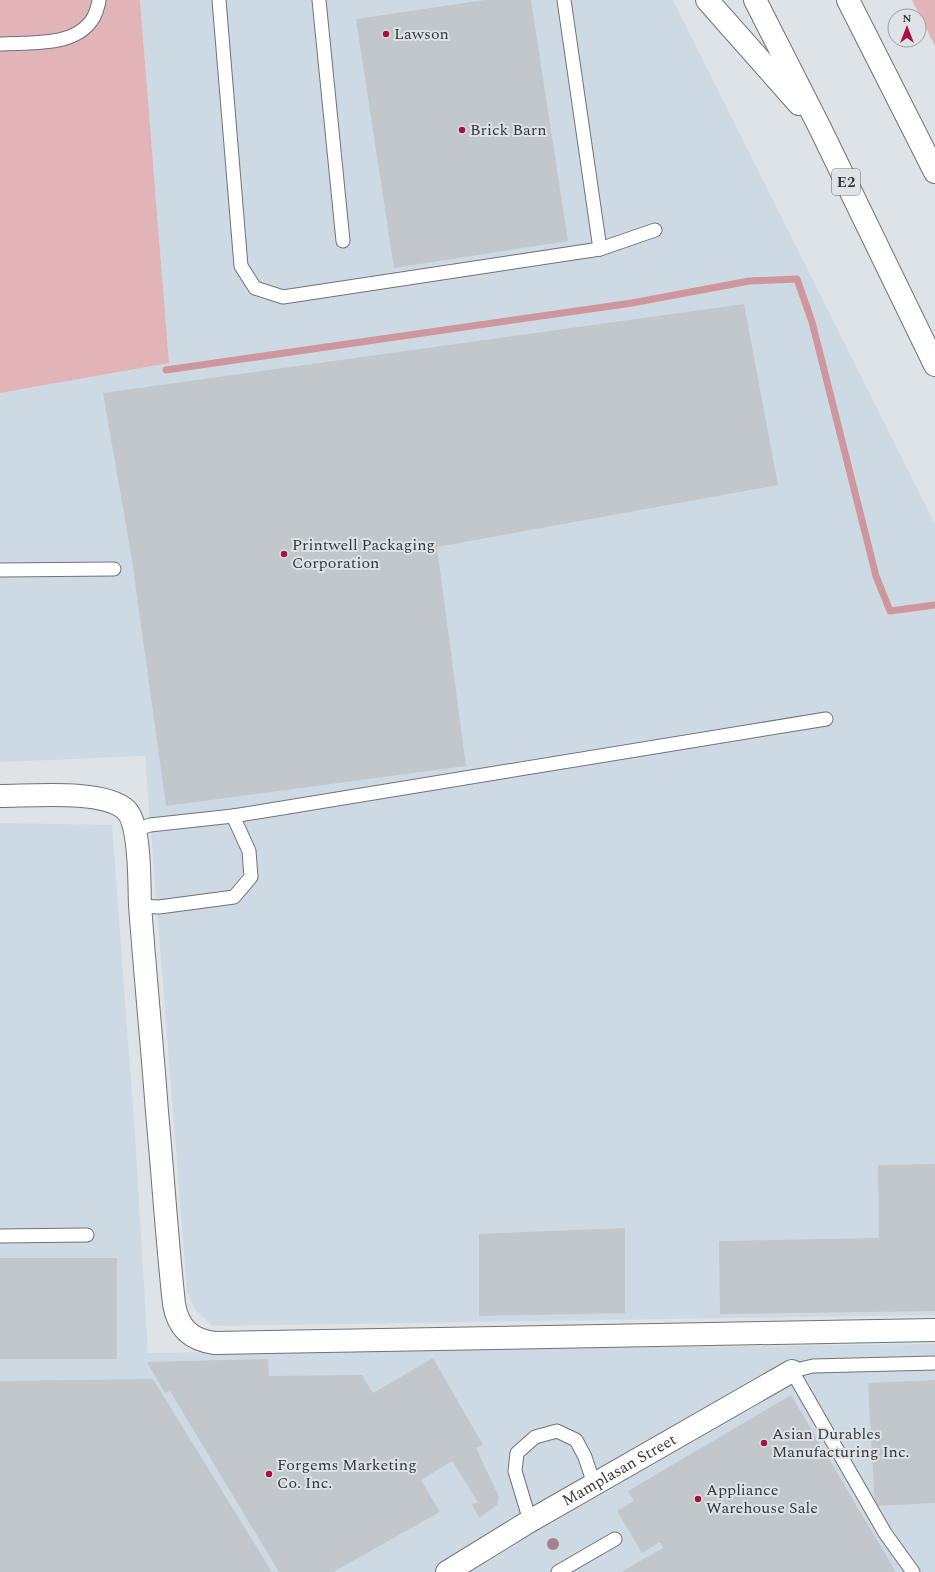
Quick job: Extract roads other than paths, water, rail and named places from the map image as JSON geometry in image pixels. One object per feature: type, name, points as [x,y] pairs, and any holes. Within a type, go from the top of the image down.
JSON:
[{"type":"main road","points":[[707,0],[820,128]]},
{"type":"main road","name":"E2","points":[[755,0],[820,128],[935,365]]},
{"type":"main road","points":[[848,0],[935,172]]},
{"type":"main road","points":[[0,796],[80,796],[105,799],[121,806],[132,818],[135,830],[140,906],[174,1304],[180,1324],[189,1334],[201,1340],[231,1342],[935,1330]]},
{"type":"main road","name":"Mamplasan Street","points":[[447,1572],[530,1520],[792,1371]]},
{"type":"lane","points":[[0,44],[56,40],[72,36],[90,23],[99,0]]},
{"type":"lane","points":[[219,0],[241,266],[255,288],[283,297],[600,248],[655,230]]},
{"type":"lane","points":[[319,0],[343,241]]},
{"type":"lane","points":[[564,0],[600,248]]},
{"type":"lane","points":[[0,570],[114,569]]},
{"type":"lane","points":[[135,830],[150,825],[233,816],[826,719]]},
{"type":"lane","points":[[140,906],[159,907],[234,896],[251,877],[248,852],[233,816]]},
{"type":"lane","points":[[0,1236],[87,1235]]},
{"type":"lane","points":[[913,1572],[885,1532],[792,1371],[813,1366],[935,1363]]},
{"type":"lane","points":[[530,1520],[515,1471],[517,1453],[535,1437],[557,1431],[576,1440],[585,1457],[594,1484]]},
{"type":"lane","points":[[558,1572],[615,1539]]},
{"type":"waterway","points":[[166,370],[632,303],[749,281],[797,279],[812,322],[876,576],[890,611],[935,605]]},
{"type":"place","name":"Lawson","points":[[386,34]]},
{"type":"place","name":"Brick Barn","points":[[462,130]]},
{"type":"place","name":"Printwell Packaging Corporation","points":[[284,554]]},
{"type":"place","name":"Asian Durables Manufacturing Inc.","points":[[764,1443]]},
{"type":"place","name":"Forgems Marketing Co. Inc.","points":[[269,1474]]},
{"type":"place","name":"Appliance Warehouse Sale","points":[[698,1499]]}]
